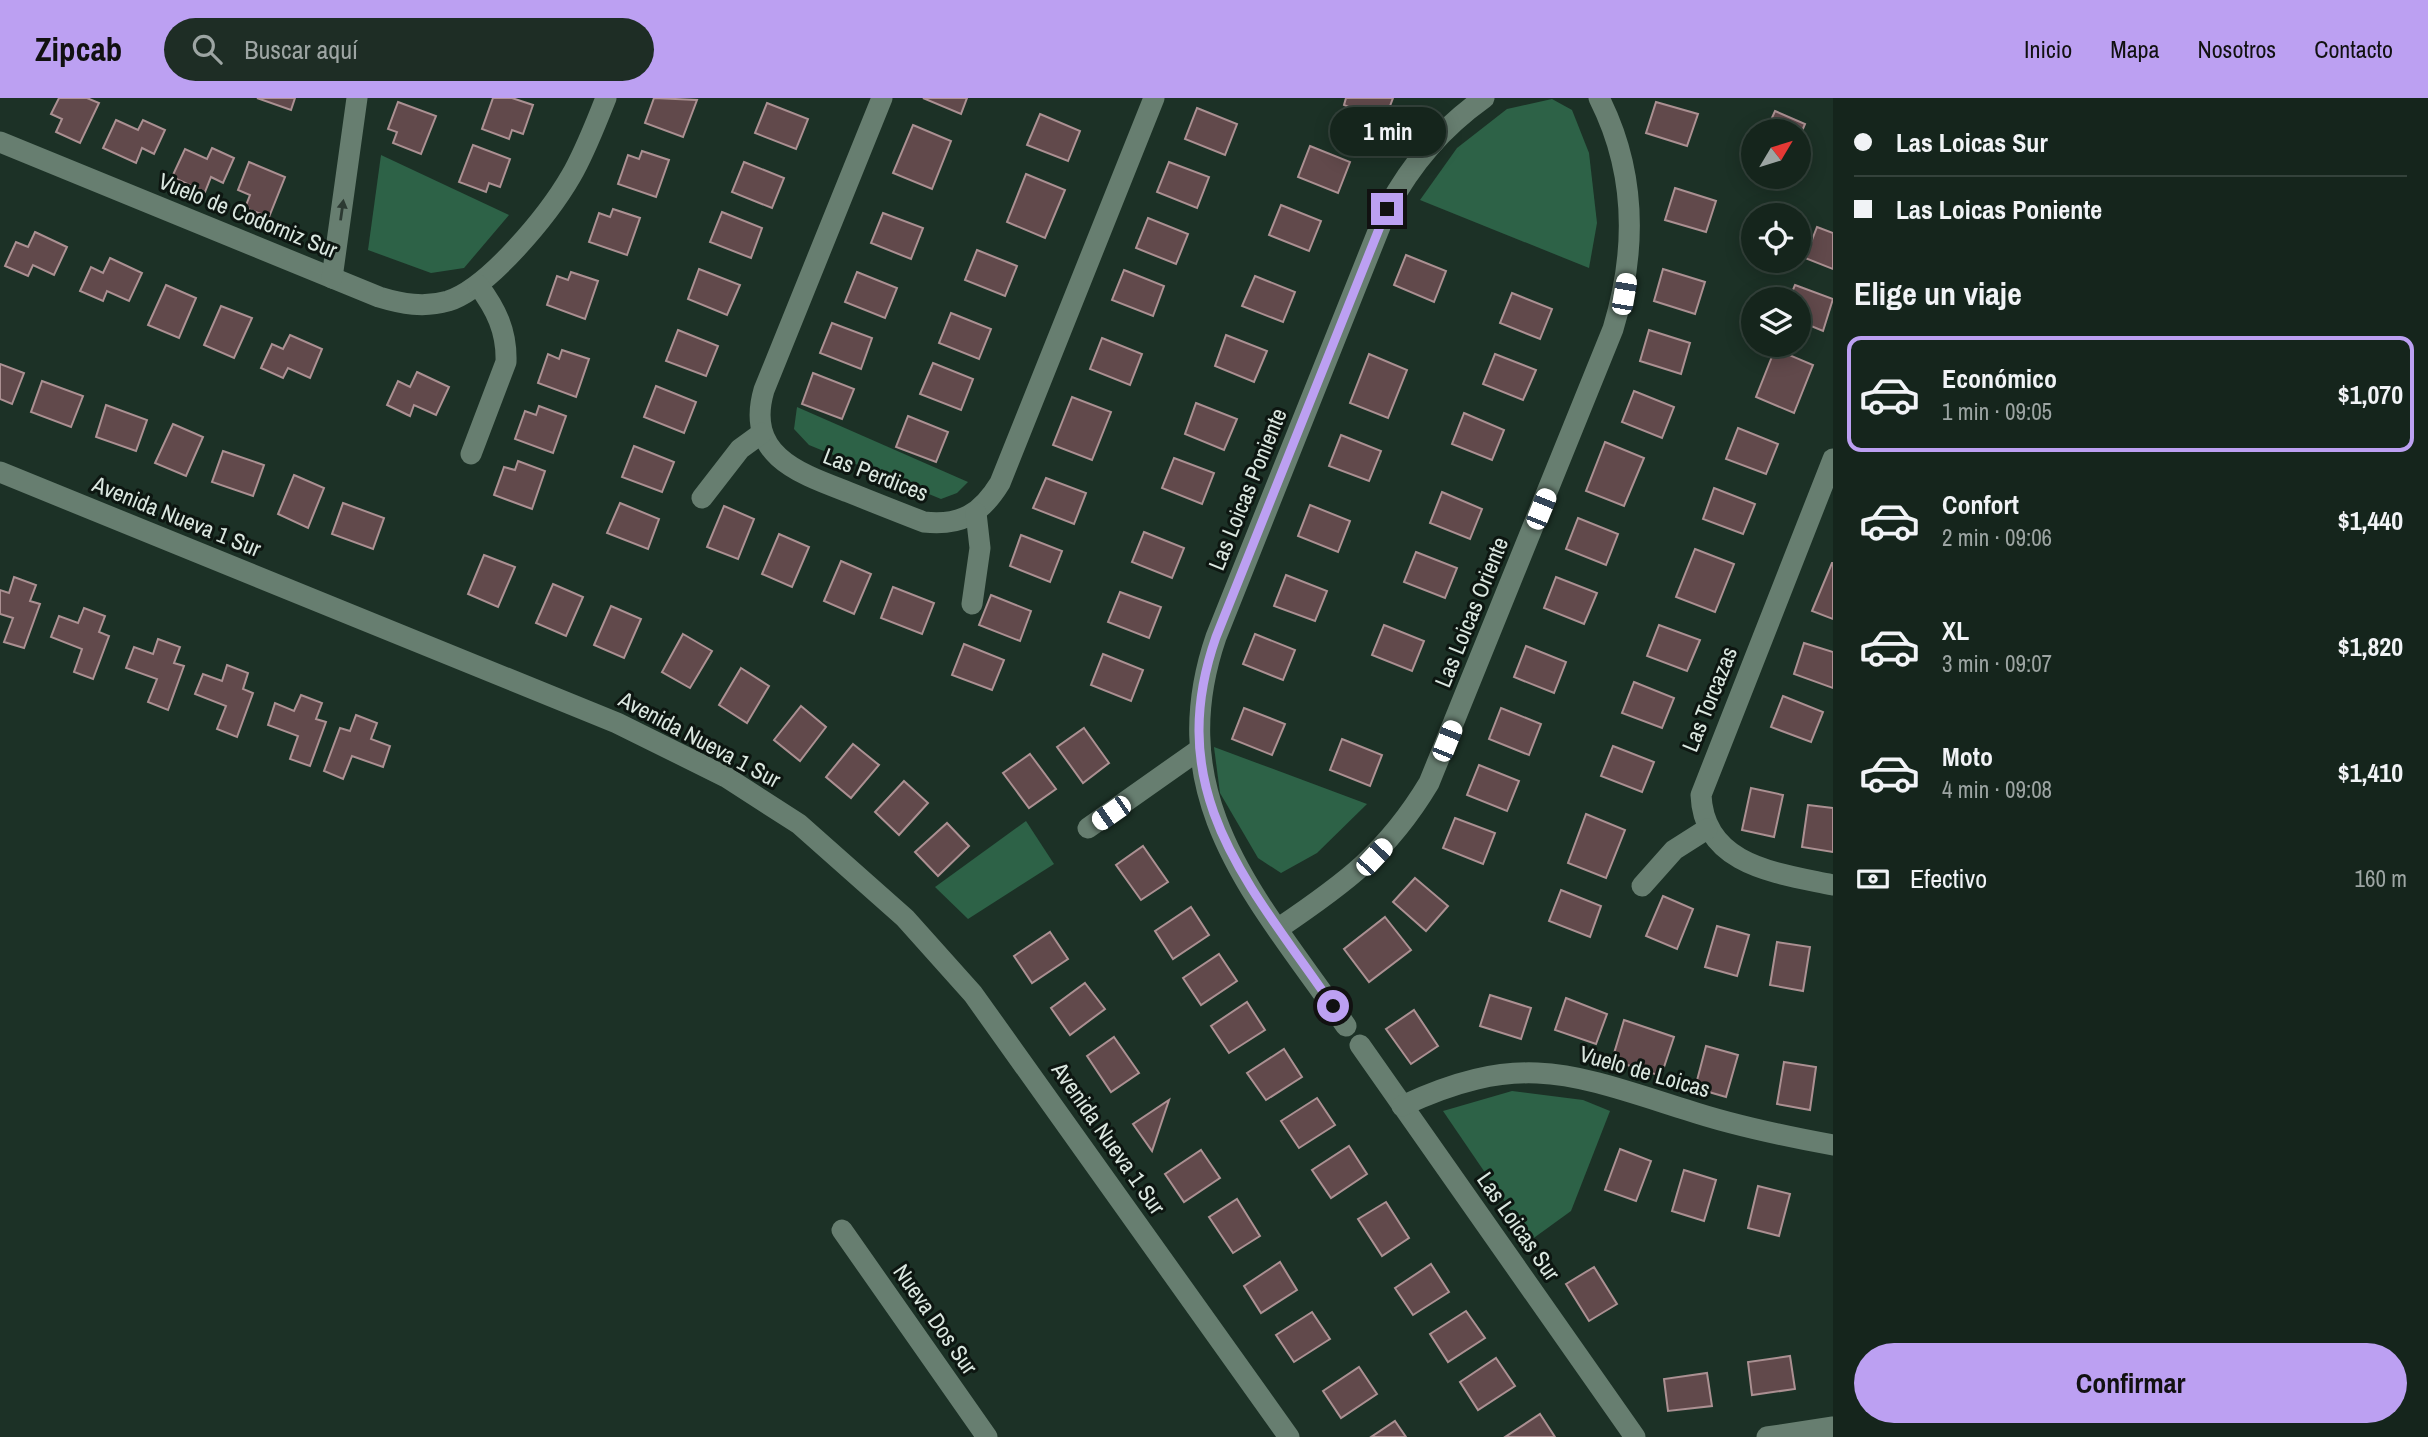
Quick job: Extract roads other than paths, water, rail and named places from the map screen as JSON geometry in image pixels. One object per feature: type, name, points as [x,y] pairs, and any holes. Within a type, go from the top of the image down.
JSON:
[{"type":"street","points":[[332,278],[358,98]]},
{"type":"street","name":"Vuelo de Codorniz Sur","points":[[0,142],[379,297],[414,305],[449,300],[478,285],[513,250],[570,178],[606,98]]},
{"type":"street","points":[[702,498],[740,449],[762,433],[759,418],[764,390],[882,98]]},
{"type":"street","points":[[972,604],[981,548],[976,513],[992,495],[1005,470],[1153,98]]},
{"type":"street","name":"Las Loicas Poniente","points":[[1279,928],[1220,836],[1208,798],[1200,749],[1202,691],[1210,655],[1387,209],[1431,143],[1458,117],[1484,98]]},
{"type":"street","name":"Las Loicas Oriente","points":[[1279,928],[1374,857],[1413,811],[1429,783],[1613,328],[1630,258],[1630,205],[1620,151],[1600,98]]},
{"type":"street","points":[[471,454],[502,377],[506,355],[499,317],[478,285]]},
{"type":"street","name":"Las Perdices","points":[[762,433],[778,458],[790,467],[924,522],[950,523],[976,513]]},
{"type":"street","name":"Las Torcazas","points":[[1707,829],[1701,795],[1706,778],[1833,459]]},
{"type":"street","name":"Avenida Nueva 1 Sur","points":[[0,472],[617,723],[726,777],[799,824],[905,918],[973,994],[1289,1437]]},
{"type":"street","points":[[1088,828],[1200,749]]},
{"type":"street","points":[[1642,886],[1674,850],[1707,829],[1718,843],[1742,859],[1833,885]]},
{"type":"street","points":[[1279,928],[1346,1026]]},
{"type":"street","name":"Las Loicas Sur","points":[[1360,1045],[1635,1437]]},
{"type":"street","name":"Vuelo de Loicas","points":[[1402,1105],[1479,1077],[1509,1072],[1558,1073],[1609,1084],[1740,1126],[1833,1145]]},
{"type":"street","name":"Nueva Dos Sur","points":[[842,1230],[987,1437]]},
{"type":"street","points":[[1767,1437],[1833,1427]]}]
